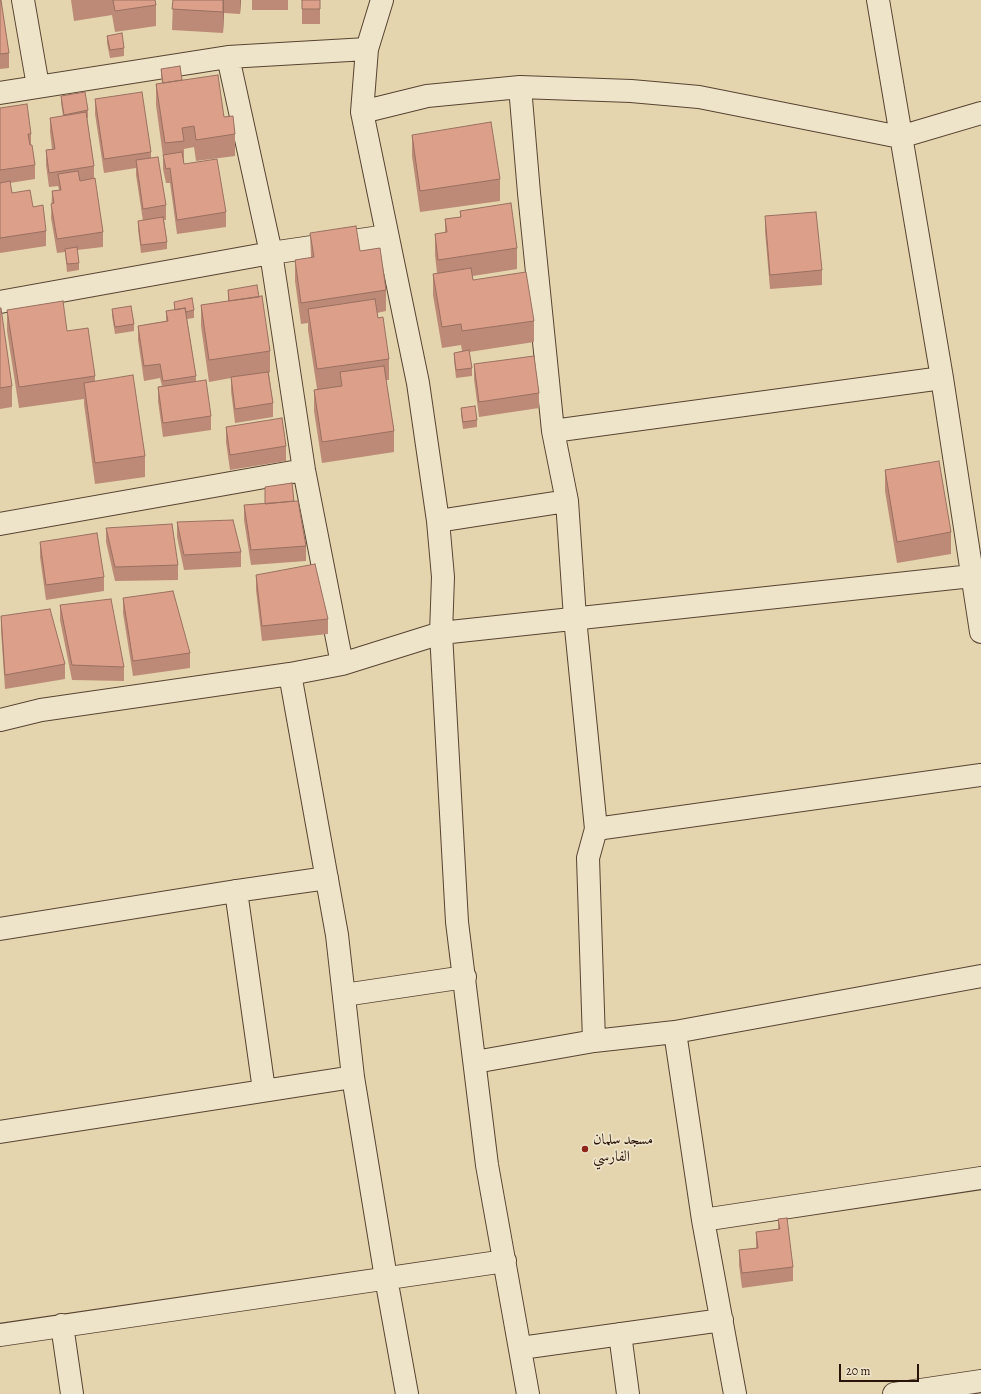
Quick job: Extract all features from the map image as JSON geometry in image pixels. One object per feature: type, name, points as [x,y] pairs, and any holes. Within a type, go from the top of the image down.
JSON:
[{"type":"street","points":[[23,0],[38,86]]},
{"type":"street","points":[[382,0],[367,49],[362,112],[418,383],[438,521],[443,577],[442,633],[457,922],[465,977],[487,1165],[521,1348],[528,1394]]},
{"type":"street","points":[[878,0],[942,378],[981,632]]},
{"type":"street","points":[[0,93],[228,56],[367,49]]},
{"type":"street","points":[[228,56],[270,253],[304,470],[342,664]]},
{"type":"street","points":[[362,112],[427,96],[520,87],[631,91],[699,97],[900,136],[981,113]]},
{"type":"street","points":[[520,87],[529,194],[553,431],[568,501],[575,618],[596,829],[588,858],[594,1041]]},
{"type":"street","points":[[0,302],[270,253],[387,236]]},
{"type":"street","points":[[553,431],[942,378]]},
{"type":"street","points":[[0,524],[304,470]]},
{"type":"street","points":[[438,521],[568,501]]},
{"type":"street","points":[[0,720],[41,710],[290,674],[342,664],[442,633],[972,576]]},
{"type":"street","points":[[290,674],[337,935],[353,1077],[386,1278],[407,1394]]},
{"type":"street","points":[[596,829],[981,775]]},
{"type":"street","points":[[0,929],[327,878]]},
{"type":"street","points":[[236,891],[264,1090]]},
{"type":"street","points":[[475,1062],[594,1041],[675,1032],[981,976]]},
{"type":"street","points":[[344,995],[465,977]]},
{"type":"street","points":[[675,1032],[703,1220],[735,1394]]},
{"type":"street","points":[[0,1132],[353,1077]]},
{"type":"street","points":[[703,1220],[981,1178]]},
{"type":"street","points":[[0,1335],[505,1261]]},
{"type":"street","points":[[521,1348],[722,1320]]},
{"type":"street","points":[[62,1325],[72,1394]]},
{"type":"street","points":[[620,1334],[628,1394]]},
{"type":"street","points":[[894,1394],[981,1382]]},
{"type":"building","points":[[0,0],[9,53],[0,54]]},
{"type":"building","points":[[113,0],[155,0],[156,5],[115,11]]},
{"type":"building","points":[[173,0],[223,0],[223,12],[172,9]]},
{"type":"building","points":[[302,0],[320,0],[320,9],[302,9]]},
{"type":"building","points":[[122,33],[124,48],[110,50],[107,36]]},
{"type":"building","points":[[180,66],[182,80],[163,83],[161,69]]},
{"type":"building","points":[[218,75],[224,117],[233,116],[235,134],[196,140],[194,126],[182,128],[184,141],[165,143],[156,84]]},
{"type":"building","points":[[85,92],[88,110],[64,115],[61,96]]},
{"type":"building","points":[[142,92],[151,152],[104,159],[95,99]]},
{"type":"building","points":[[27,104],[31,134],[28,134],[30,145],[32,145],[35,165],[0,170],[0,108]]},
{"type":"building","points":[[86,112],[94,166],[49,173],[46,150],[55,149],[50,118]]},
{"type":"building","points":[[491,122],[500,179],[420,191],[412,135]]},
{"type":"building","points":[[182,152],[184,164],[217,159],[226,212],[177,220],[170,168],[166,169],[163,155]]},
{"type":"building","points":[[158,157],[166,205],[143,209],[136,160]]},
{"type":"building","points":[[78,171],[80,181],[95,178],[103,232],[57,239],[51,204],[54,203],[52,191],[61,190],[58,174]]},
{"type":"building","points":[[10,181],[12,193],[30,190],[33,207],[43,205],[46,231],[0,238],[0,183]]},
{"type":"building","points":[[511,203],[517,248],[438,260],[435,234],[447,232],[445,219],[461,217],[460,211]]},
{"type":"building","points":[[816,212],[822,270],[770,275],[765,216]]},
{"type":"building","points":[[163,217],[167,242],[141,245],[138,221]]},
{"type":"building","points":[[356,226],[360,251],[380,248],[386,290],[301,303],[295,260],[314,257],[310,233]]},
{"type":"building","points":[[77,247],[79,263],[67,264],[65,249]]},
{"type":"building","points":[[471,268],[473,280],[526,272],[534,321],[462,331],[461,324],[442,327],[433,274]]},
{"type":"building","points":[[257,285],[259,297],[229,301],[228,290]]},
{"type":"building","points":[[262,296],[270,351],[209,360],[201,305]]},
{"type":"building","points":[[192,298],[194,310],[186,312],[185,308],[175,310],[174,302]]},
{"type":"building","points":[[375,299],[378,318],[383,317],[389,359],[317,369],[308,309]]},
{"type":"building","points":[[63,301],[67,331],[88,328],[95,376],[19,387],[7,310]]},
{"type":"building","points":[[131,306],[134,324],[115,327],[112,309]]},
{"type":"building","points":[[0,308],[12,386],[0,388]]},
{"type":"building","points":[[185,308],[196,376],[163,381],[160,364],[144,366],[138,326],[168,321],[166,311]]},
{"type":"building","points":[[469,350],[472,368],[456,370],[454,353]]},
{"type":"building","points":[[534,356],[539,393],[479,402],[474,364]]},
{"type":"building","points":[[384,366],[394,431],[322,442],[314,390],[342,386],[340,372]]},
{"type":"building","points":[[268,372],[273,403],[235,409],[231,377]]},
{"type":"building","points":[[133,375],[145,456],[95,463],[84,383]]},
{"type":"building","points":[[206,380],[211,416],[163,423],[158,387]]},
{"type":"building","points":[[475,406],[477,420],[463,422],[461,408]]},
{"type":"building","points":[[282,418],[286,446],[230,455],[226,427]]},
{"type":"building","points":[[939,461],[951,532],[897,542],[885,470]]},
{"type":"building","points":[[292,483],[294,501],[265,504],[265,487]]},
{"type":"building","points":[[298,501],[306,546],[251,550],[244,505]]},
{"type":"building","points":[[233,520],[241,552],[184,555],[177,522]]},
{"type":"building","points":[[172,524],[178,565],[115,567],[106,528]]},
{"type":"building","points":[[97,533],[104,577],[46,585],[40,542]]},
{"type":"building","points":[[315,564],[328,619],[262,626],[256,575]]},
{"type":"building","points":[[173,591],[190,653],[133,661],[123,598]]},
{"type":"building","points":[[111,599],[124,667],[72,665],[60,605]]},
{"type":"building","points":[[50,609],[65,664],[5,675],[1,616]]},
{"type":"building","points":[[787,1218],[793,1267],[742,1273],[739,1250],[758,1248],[756,1232],[780,1229],[778,1219]]},
{"type":"place","name":"مسجد سلمان الفارسي","points":[[585,1149]]}]
